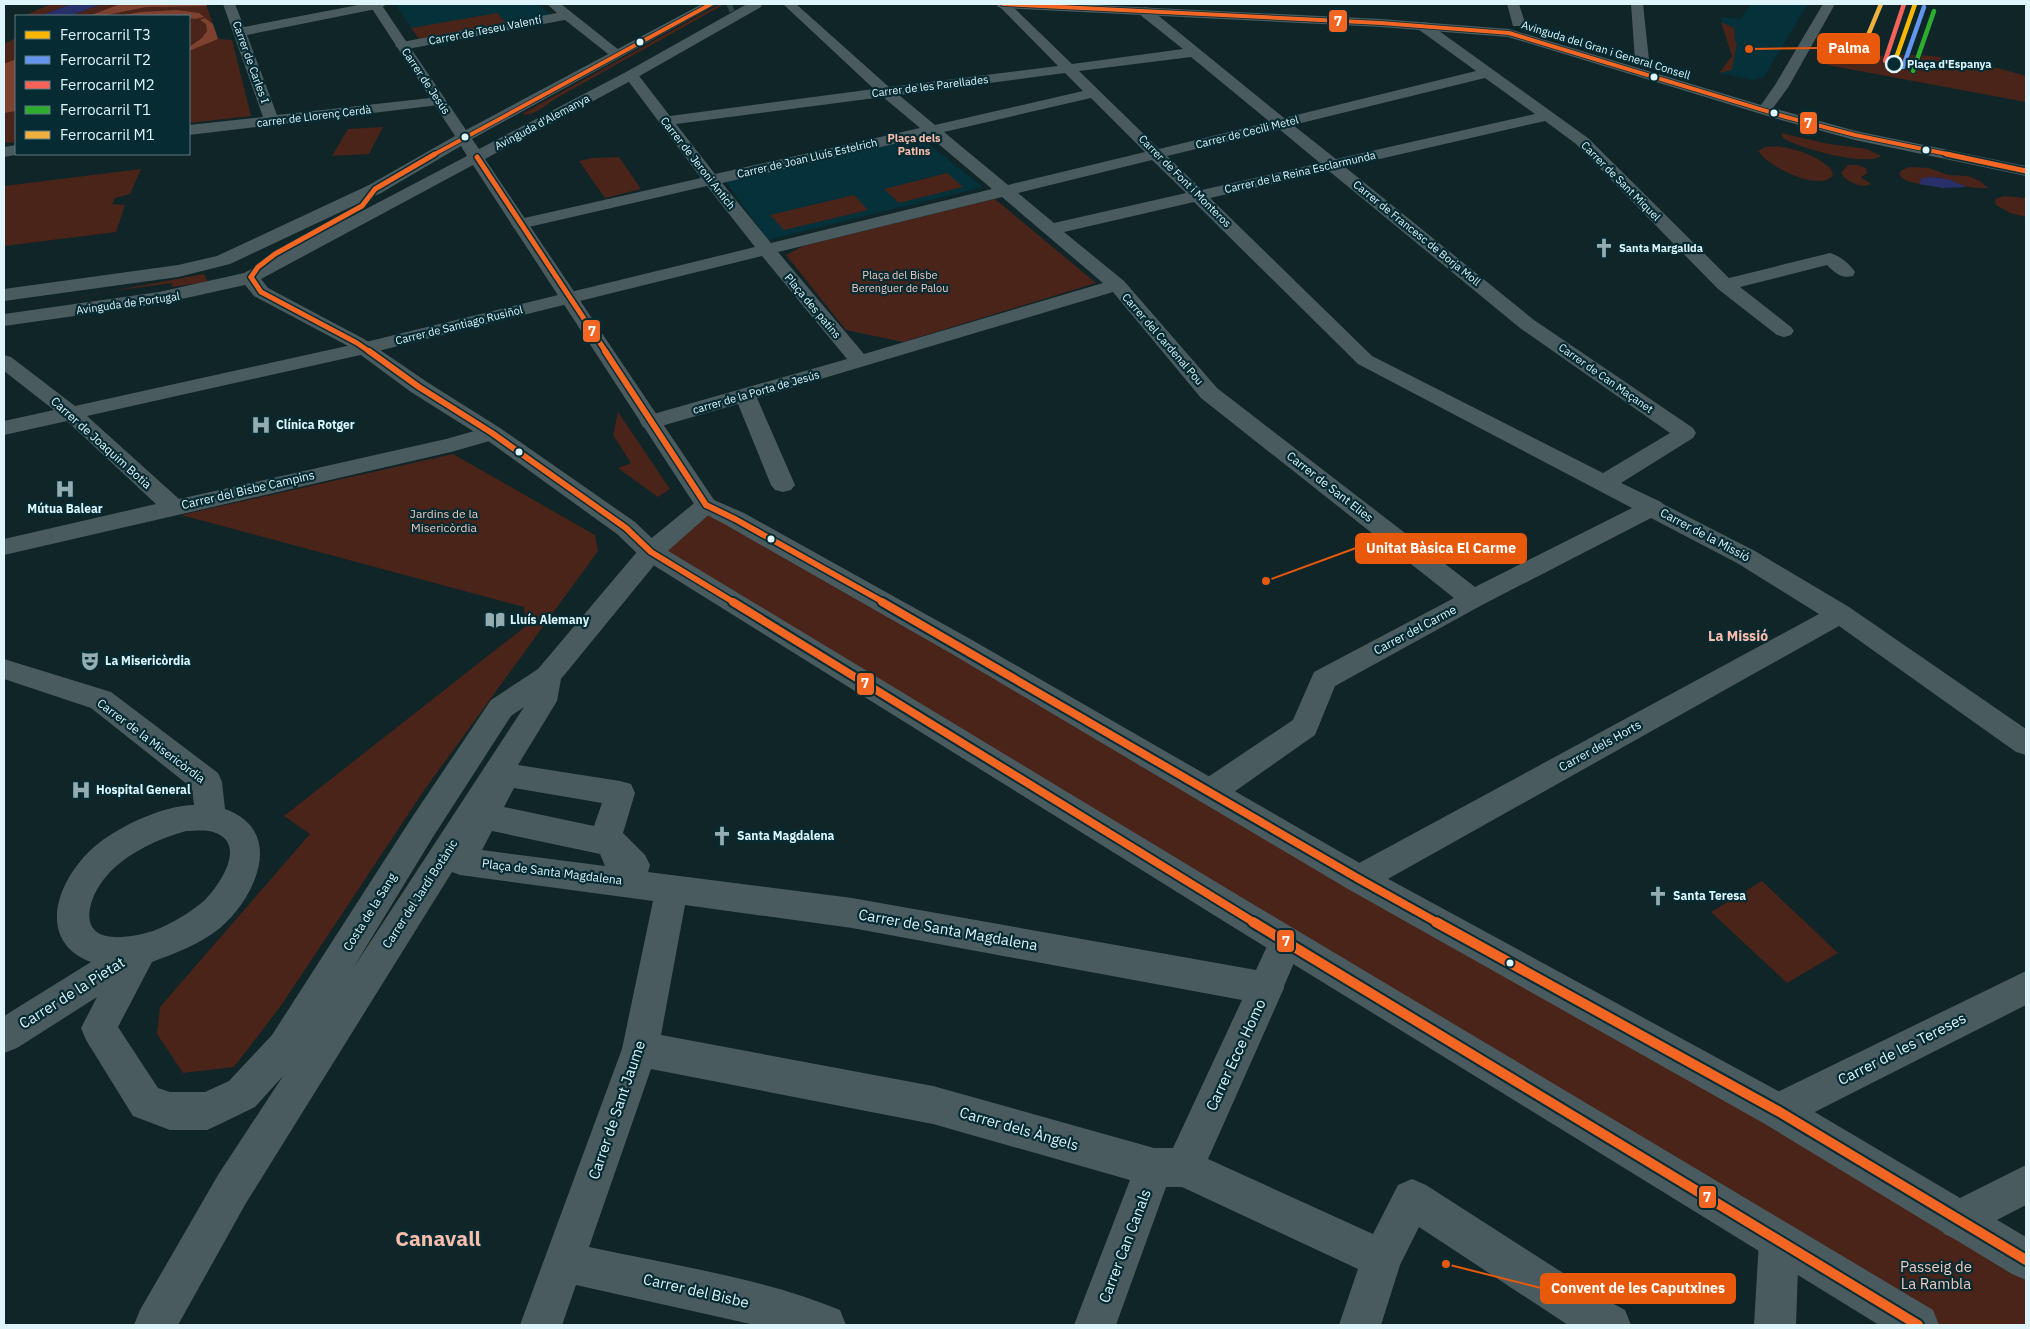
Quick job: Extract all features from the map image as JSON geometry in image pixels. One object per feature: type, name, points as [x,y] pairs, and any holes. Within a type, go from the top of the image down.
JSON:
[{"type":"street","name":"Carrer de Carles I","points":[[229,4],[272,121]]},
{"type":"street","points":[[240,32],[377,4]]},
{"type":"street","name":"Carrer de Jesús","points":[[377,4],[402,46],[706,505]]},
{"type":"street","points":[[553,4],[617,54]]},
{"type":"street","name":"Avinguda d'Alemanya","points":[[178,271],[223,260],[375,189],[463,138],[711,4]]},
{"type":"street","name":"Avinguda d'Alemanya","points":[[251,277],[631,75],[756,4]]},
{"type":"street","points":[[789,4],[886,92],[1007,191],[1117,285]]},
{"type":"street","name":"Avinguda del Gran i General Consell","points":[[1003,4],[1492,31],[1529,38],[1768,105]]},
{"type":"street","name":"Carrer de Font i Monteros","points":[[1003,4],[1365,360]]},
{"type":"street","name":"Avinguda del Gran i General Consell","points":[[1232,4],[1402,11],[1518,23],[1642,60],[1768,105]]},
{"type":"street","points":[[1513,4],[1518,23]]},
{"type":"street","points":[[1637,4],[1642,60]]},
{"type":"street","points":[[1768,105],[1829,4]]},
{"type":"street","points":[[556,115],[573,93],[727,6]]},
{"type":"street","name":"Carrer de Francesc de Borja Moll","points":[[1144,11],[1527,324]]},
{"type":"street","name":"Carrer de Sant Miquel","points":[[1402,11],[1582,141],[1725,285],[1784,331]]},
{"type":"street","name":"Carrer de Teseu Valentí","points":[[402,46],[568,15]]},
{"type":"street","name":"Carrer de les Parellades","points":[[665,121],[1194,52]]},
{"type":"street","name":"Carrer de Cecili Metel","points":[[1007,191],[1487,72]]},
{"type":"street","name":"Carrer de Jeroni Antich","points":[[631,75],[710,180],[767,250]]},
{"type":"street","name":"Carrer de Joan Lluís Estelrich","points":[[520,224],[1094,93]]},
{"type":"street","name":"carrer de Llorenç Cerdà","points":[[190,130],[439,101]]},
{"type":"street","points":[[1768,105],[1852,118]]},
{"type":"street","points":[[1768,105],[1855,135],[2026,171]]},
{"type":"street","name":"Carrer de la Reina Esclarmunda","points":[[1052,229],[1548,116]]},
{"type":"street","points":[[1938,137],[1956,141]]},
{"type":"street","points":[[2004,150],[2026,155]]},
{"type":"street","name":"Avinguda d'Alemanya","points":[[251,277],[258,267],[275,254],[362,206],[375,189]]},
{"type":"street","points":[[767,250],[1007,191]]},
{"type":"street","name":"Carrer de Santiago Rusiñol","points":[[4,428],[365,349],[767,250]]},
{"type":"street","name":"Plaça des patins","points":[[767,250],[790,281],[860,362]]},
{"type":"street","points":[[1725,285],[1830,259],[1846,272]]},
{"type":"street","name":"Avinguda de Portugal","points":[[4,295],[178,271]]},
{"type":"street","points":[[251,277],[261,292],[365,349],[419,387],[492,433],[626,528],[651,552],[1286,942],[1918,1325]]},
{"type":"street","name":"Avinguda de Portugal","points":[[4,320],[159,299],[251,277]]},
{"type":"street","points":[[860,362],[1117,285]]},
{"type":"street","name":"Carrer del Cardenal Pou","points":[[1117,285],[1210,393]]},
{"type":"street","name":"Carrer de Can Maçanet","points":[[1527,324],[1685,433],[1605,482]]},
{"type":"street","name":"Carrer de la Missió","points":[[1365,360],[1605,482],[1746,557],[1840,614],[2026,744]]},
{"type":"street","name":"Carrer de Joaquim Botia","points":[[4,361],[71,413],[173,507]]},
{"type":"street","name":"carrer de la Porta de Jesús","points":[[651,422],[860,362]]},
{"type":"street","name":"Carrer de Sant Elies","points":[[1210,393],[1473,599]]},
{"type":"street","points":[[745,396],[783,485]]},
{"type":"street","name":"Carrer del Bisbe Campins","points":[[4,546],[451,446],[492,433]]},
{"type":"street","points":[[706,505],[735,519],[945,638],[1359,879],[1778,1111],[2026,1260]]},
{"type":"street","name":"Carrer del Jardí Botànic","points":[[155,1325],[232,1189],[489,795],[543,701],[548,676],[651,552],[706,505]]},
{"type":"street","name":"Carrer del Carme","points":[[1210,792],[1305,726],[1324,679],[1473,599],[1653,507]]},
{"type":"street","name":"Carrer dels Horts","points":[[1359,879],[1840,614]]},
{"type":"street","name":"Carrer de la Misericòrdia","points":[[4,669],[101,700],[207,782],[210,818]]},
{"type":"street","name":"Costa de la Sang","points":[[140,950],[99,1028],[146,1103],[170,1111],[207,1111],[242,1094],[285,1047],[422,828],[502,708],[548,676]]},
{"type":"street","name":"Plaça de Santa Magdalena","points":[[612,842],[606,836],[620,793],[506,775],[489,795],[460,861],[627,883]]},
{"type":"street","points":[[489,795],[489,817],[612,842],[627,883]]},
{"type":"street","points":[[186,818],[210,818],[230,825],[243,838],[246,856],[240,879],[224,902],[200,923],[171,940],[140,950],[113,952],[91,947],[77,934],[72,916],[76,896],[89,874],[109,854],[133,837],[160,825],[186,818]]},
{"type":"street","name":"Carrer de Santa Magdalena","points":[[627,883],[852,913],[1266,988]]},
{"type":"street","name":"Carrer de Sant Jaume","points":[[542,1325],[640,1048],[672,890]]},
{"type":"street","name":"Carrer Ecce Homo","points":[[1169,1168],[1266,988],[1286,942]]},
{"type":"street","name":"Carrer de la Pietat","points":[[4,1036],[140,950]]},
{"type":"street","name":"Carrer de les Tereses","points":[[1778,1111],[2026,987]]},
{"type":"street","name":"Carrer dels Àngels","points":[[640,1048],[933,1105],[1169,1168],[1382,1259]]},
{"type":"street","name":"Carrer Can Canals","points":[[1095,1325],[1169,1168]]},
{"type":"street","points":[[1958,1220],[2026,1184]]},
{"type":"street","points":[[1360,1325],[1382,1259],[1412,1199],[1584,1311],[1610,1325]]},
{"type":"street","points":[[1775,1325],[1779,1241]]},
{"type":"street","name":"Carrer del Bisbe","points":[[565,1262],[750,1302],[825,1325]]},
{"type":"shaded area","points":[[120,4],[206,4],[207,6],[146,7],[107,15],[92,15]]},
{"type":"shaded area","points":[[395,4],[537,4],[551,15],[419,39]]},
{"type":"shaded area","points":[[1751,4],[1808,4],[1764,77],[1754,80],[1719,73],[1732,56],[1720,17],[1740,19]]},
{"type":"shaded area","points":[[177,10],[199,13],[204,17],[195,19],[190,18],[190,15],[123,15]]},
{"type":"shaded area","points":[[205,18],[213,24],[218,39],[190,51],[190,46],[202,38],[207,31],[206,24],[200,20]]},
{"type":"shaded area","points":[[15,59],[15,111],[4,113],[4,64]]},
{"type":"shaded area","points":[[920,137],[983,187],[768,240],[726,182]]},
{"type":"green space","points":[[51,4],[71,4],[43,15],[25,15]]},
{"type":"green space","points":[[101,4],[206,4],[218,39],[232,40],[251,116],[190,123],[190,15],[73,15]]},
{"type":"green space","points":[[720,4],[723,5],[555,99],[539,110],[531,114],[522,114]]},
{"type":"green space","points":[[497,13],[506,23],[419,39],[411,28]]},
{"type":"green space","points":[[1721,22],[1734,28],[1737,44],[1732,70],[1719,73],[1732,56]]},
{"type":"green space","points":[[15,38],[15,142],[4,143],[4,44]]},
{"type":"green space","points":[[1840,54],[1927,56],[1956,59],[1998,68],[2026,76],[2026,102],[1827,65]]},
{"type":"green space","points":[[383,127],[369,154],[332,156],[348,129]]},
{"type":"green space","points":[[1781,133],[1829,144],[1867,149],[1881,156],[1873,159],[1862,159],[1832,155],[1791,142],[1783,138]]},
{"type":"green space","points":[[1765,147],[1782,147],[1800,151],[1825,164],[1831,169],[1833,176],[1826,180],[1816,181],[1793,175],[1763,157],[1758,151]]},
{"type":"green space","points":[[619,157],[641,189],[605,198],[579,161],[592,158]]},
{"type":"green space","points":[[1848,165],[1866,168],[1867,173],[1861,177],[1871,184],[1863,186],[1854,184],[1843,176],[1841,173]]},
{"type":"green space","points":[[1909,167],[1929,168],[1948,175],[1968,176],[1980,181],[1988,188],[1968,187],[1937,177],[1926,178],[1920,181],[1919,184],[1913,183],[1905,180],[1899,174],[1902,170]]},
{"type":"green space","points":[[141,169],[130,194],[115,198],[112,204],[125,205],[116,232],[4,246],[4,186]]},
{"type":"green space","points":[[947,173],[963,187],[899,203],[884,189]]},
{"type":"green space","points":[[854,195],[868,210],[784,230],[770,215]]},
{"type":"green space","points":[[2004,196],[2026,198],[2026,217],[2010,213],[1996,205],[1995,199]]},
{"type":"green space","name":"Plaça del Bisbe Berenguer de Palou","points":[[995,199],[1096,283],[903,342],[846,330],[786,255],[803,246]]},
{"type":"green space","points":[[204,274],[208,282],[171,287],[173,283],[111,291]]},
{"type":"green space","points":[[618,412],[670,489],[658,497],[618,468],[631,463],[613,435]]},
{"type":"green space","name":"Jardins de la Misericòrdia","points":[[453,454],[595,535],[598,551],[425,789],[280,1007],[234,1067],[183,1073],[157,1034],[160,1007],[310,834],[284,816],[526,626],[524,607],[181,515]]},
{"type":"green space","name":"Passeig de La Rambla","points":[[709,513],[1785,1134],[2026,1276],[2026,1325],[1933,1325],[1304,949],[665,553]]},
{"type":"green space","points":[[1762,881],[1838,953],[1787,983],[1711,912]]},
{"type":"water","points":[[71,4],[101,4],[73,15],[43,15]]},
{"type":"water","points":[[1922,178],[1948,179],[1967,187],[1943,188],[1919,184]]},
{"type":"tunnel","points":[[727,6],[732,4]]},
{"type":"rail line","name":"M1","points":[[1859,57],[1881,4]]},
{"type":"rail line","name":"M2","points":[[1885,61],[1904,4]]},
{"type":"rail line","name":"T3","points":[[1894,64],[1915,4]]},
{"type":"rail line","name":"T2","points":[[1903,67],[1924,7]]},
{"type":"rail line","name":"T1","points":[[1913,71],[1934,11]]},
{"type":"transit line","name":"7","points":[[251,277],[258,267],[275,254],[362,206],[375,189],[463,138],[711,4]]},
{"type":"transit line","name":"7","points":[[1003,4],[1381,23],[1509,33],[1786,117],[1855,135],[2026,171]]},
{"type":"transit line","name":"7","points":[[477,157],[706,505]]},
{"type":"transit line","name":"7","points":[[251,277],[261,292],[357,343],[419,387],[492,433],[626,528],[651,552],[1229,907],[1918,1325]]},
{"type":"transit line","name":"7","points":[[706,505],[735,519],[962,647],[1359,879],[1778,1111],[2026,1260]]},
{"type":"place","name":"Palma","points":[[1749,49]]},
{"type":"place","name":"Plaça d'Espanya","points":[[1894,64]]},
{"type":"place","name":"Santa Margalida","points":[[1604,248]]},
{"type":"place","name":"Clínica Rotger","points":[[261,425]]},
{"type":"place","name":"Mútua Balear","points":[[65,489]]},
{"type":"place","name":"Unitat Bàsica El Carme","points":[[1266,581]]},
{"type":"place","name":"Lluís Alemany","points":[[495,620]]},
{"type":"place","name":"La Misericòrdia","points":[[90,661]]},
{"type":"place","name":"Hospital General","points":[[81,790]]},
{"type":"place","name":"Santa Magdalena","points":[[722,836]]},
{"type":"place","name":"Santa Teresa","points":[[1658,896]]},
{"type":"place","name":"Convent de les Caputxines","points":[[1446,1264]]},
{"type":"district","name":"Plaça dels Patins","points":[[914,144]]},
{"type":"district","name":"La Missió","points":[[1738,636]]},
{"type":"district","name":"Canavall","points":[[438,1239]]}]
